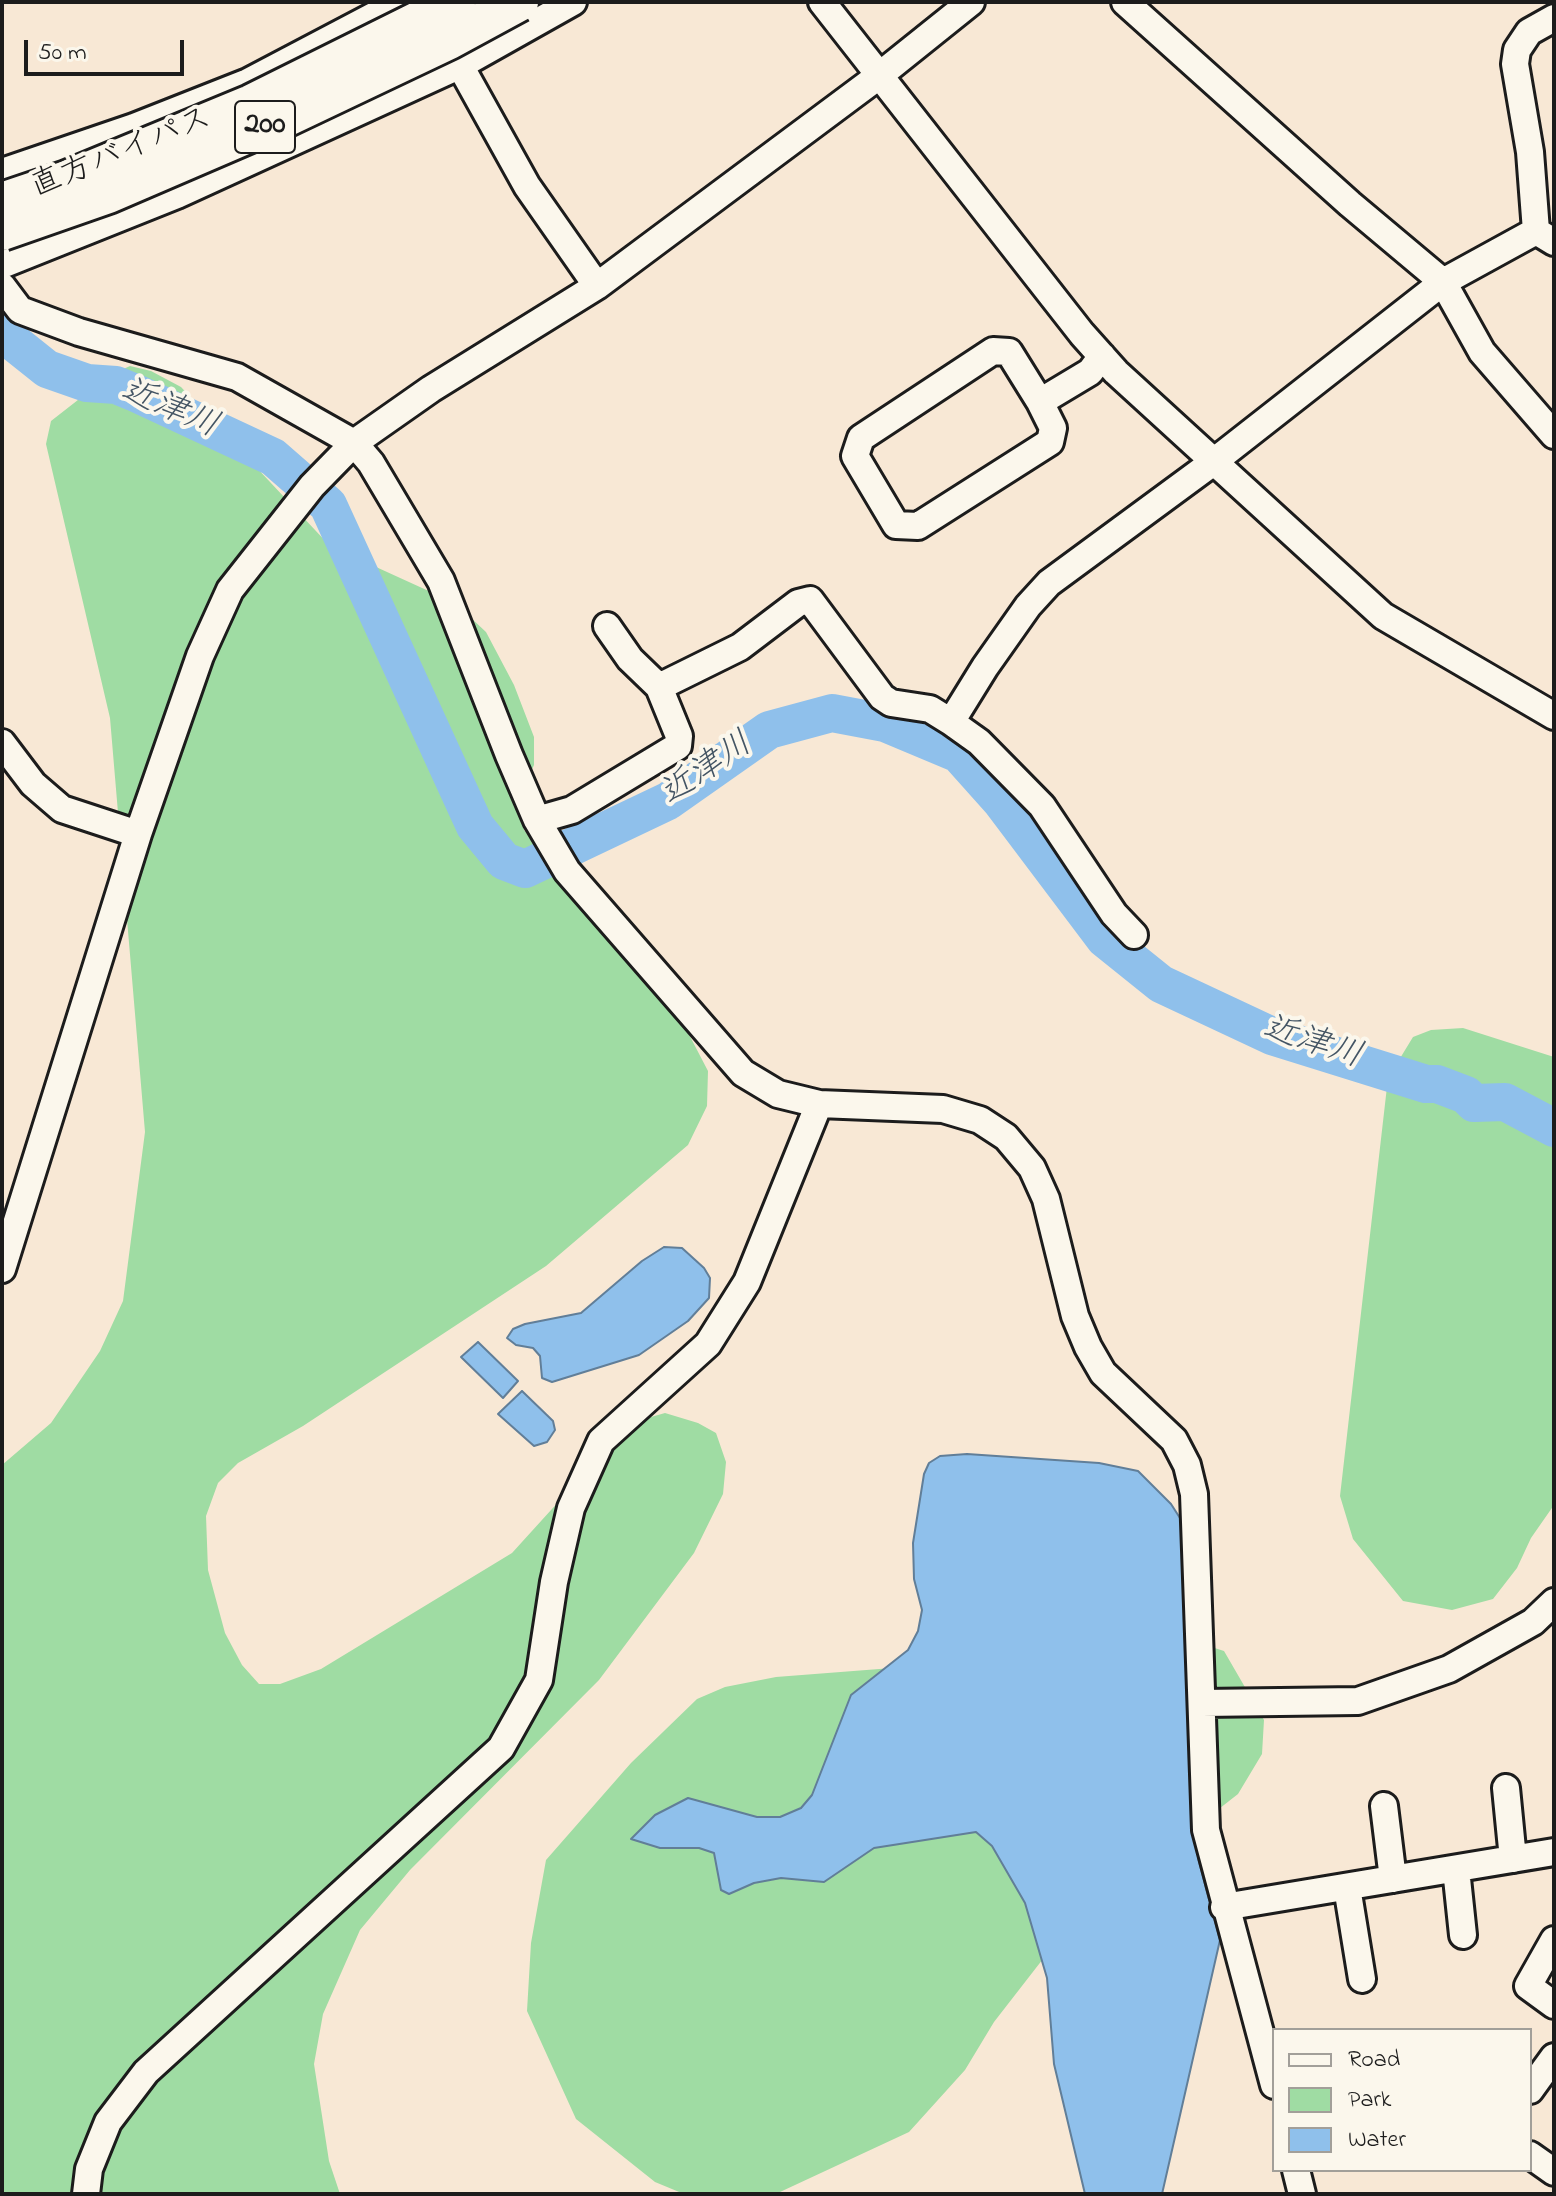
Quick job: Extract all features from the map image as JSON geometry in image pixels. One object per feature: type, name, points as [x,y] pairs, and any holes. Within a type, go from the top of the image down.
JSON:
[{"type":"highway","name":"直方バイパス","points":[[2,202],[67,180],[251,104],[456,2]]},
{"type":"highway","name":"直方バイパス","points":[[2,231],[108,194],[287,117],[449,40],[519,2]]},
{"type":"street","points":[[2,172],[134,127],[248,82],[400,2]]},
{"type":"street","points":[[418,2],[461,65],[527,186],[597,286]]},
{"type":"street","points":[[2,265],[177,195],[461,65],[573,2]]},
{"type":"street","points":[[822,2],[1102,356],[1212,463],[1383,616],[1554,716]]},
{"type":"street","points":[[2,1269],[138,834],[220,609],[230,590],[312,486],[346,450],[431,389],[597,286],[880,75],[971,2]]},
{"type":"street","points":[[1125,2],[1350,204],[1443,282],[1482,352],[1554,435]]},
{"type":"street","points":[[951,722],[993,655],[1049,583],[1212,463],[1443,282],[1545,236],[1515,64],[1517,50],[1529,32],[1554,18]]},
{"type":"street","points":[[2,286],[20,310],[79,332],[237,377],[346,450],[371,463],[441,581],[537,820],[567,871],[743,1073],[778,1094],[819,1104],[943,1109],[968,1117],[1006,1137],[1032,1168],[1046,1199],[1075,1316],[1088,1347],[1103,1373],[1174,1440],[1187,1465],[1194,1494],[1206,1830],[1224,1907],[1272,2078]]},
{"type":"street","points":[[993,351],[1009,352],[1040,402],[1053,428],[1050,442],[918,526],[896,525],[855,456],[861,438],[993,351]]},
{"type":"street","points":[[1040,402],[1090,372],[1102,356]]},
{"type":"street","points":[[659,687],[740,647],[798,603],[810,600],[882,697],[891,703],[930,709],[951,722],[979,742],[1042,806],[1114,914],[1134,935]]},
{"type":"street","points":[[537,820],[572,810],[678,746],[679,736],[659,687],[630,659],[607,626]]},
{"type":"street","points":[[2,743],[33,784],[62,809],[138,834]]},
{"type":"street","points":[[86,2194],[89,2169],[108,2122],[146,2072],[501,1748],[539,1680],[554,1582],[571,1508],[601,1441],[708,1344],[747,1282],[819,1104]]},
{"type":"street","points":[[1202,1703],[1358,1701],[1449,1669],[1533,1622],[1553,1606]]},
{"type":"street","points":[[1506,1788],[1513,1859]]},
{"type":"street","points":[[1384,1806],[1393,1879]]},
{"type":"street","points":[[1224,1907],[1554,1852]]},
{"type":"street","points":[[1456,1869],[1463,1935]]},
{"type":"street","points":[[1347,1887],[1362,1979]]},
{"type":"street","points":[[1554,1940],[1528,1986],[1554,2005]]},
{"type":"street","points":[[1532,2087],[1554,2057]]},
{"type":"street","points":[[1532,2156],[1554,2172]]},
{"type":"street","points":[[1296,2172],[1302,2194]]},
{"type":"green space","points":[[130,366],[151,371],[181,387],[330,546],[455,603],[486,632],[514,685],[534,737],[534,765],[521,794],[524,830],[684,1025],[708,1071],[707,1106],[688,1145],[546,1266],[303,1426],[238,1463],[218,1483],[206,1516],[208,1570],[225,1633],[242,1665],[259,1684],[280,1684],[321,1669],[512,1553],[630,1423],[665,1413],[698,1423],[716,1433],[726,1462],[723,1494],[694,1553],[599,1680],[410,1870],[360,1930],[323,2014],[314,2064],[329,2161],[340,2194],[2,2194],[2,1465],[51,1423],[100,1351],[123,1301],[145,1132],[110,718],[46,444],[51,421],[110,375]]},
{"type":"green space","points":[[1463,1028],[1554,1057],[1554,1505],[1531,1538],[1517,1568],[1493,1599],[1452,1610],[1403,1601],[1353,1539],[1340,1496],[1388,1078],[1413,1037],[1431,1030]]},
{"type":"green space","points":[[1202,1644],[1224,1651],[1264,1720],[1262,1754],[1238,1794],[1067,1928],[994,2022],[965,2070],[909,2132],[780,2192],[684,2194],[655,2182],[576,2119],[527,2011],[531,1943],[546,1860],[631,1763],[697,1699],[725,1687],[776,1677]]},
{"type":"water","points":[[664,1247],[682,1248],[704,1268],[710,1278],[709,1298],[688,1321],[639,1355],[552,1382],[542,1378],[540,1356],[533,1348],[516,1345],[507,1338],[513,1329],[525,1324],[581,1313],[642,1261]]},
{"type":"water","points":[[478,1342],[518,1381],[503,1398],[461,1357]]},
{"type":"water","points":[[522,1391],[553,1421],[555,1430],[547,1442],[534,1446],[498,1414]]},
{"type":"water","points":[[967,1454],[1099,1463],[1138,1471],[1171,1504],[1187,1529],[1198,1858],[1220,1940],[1162,2194],[1085,2194],[1054,2064],[1047,1978],[1025,1903],[992,1846],[976,1832],[874,1848],[824,1882],[781,1878],[754,1883],[729,1894],[721,1890],[714,1853],[699,1848],[660,1848],[631,1839],[655,1815],[688,1798],[757,1817],[780,1817],[801,1808],[812,1795],[851,1695],[908,1650],[918,1631],[922,1610],[914,1579],[913,1543],[924,1474],[929,1463],[940,1456]]},
{"type":"waterway","name":"近津川","points":[[2,333],[47,369],[87,383],[116,385],[273,457],[328,505],[475,826],[504,861],[525,869],[668,801],[769,730],[832,713],[885,723],[959,754],[1001,801],[1105,939],[1161,984],[1272,1036],[1426,1084],[1437,1084],[1466,1095],[1474,1103],[1505,1102],[1554,1128]]}]
